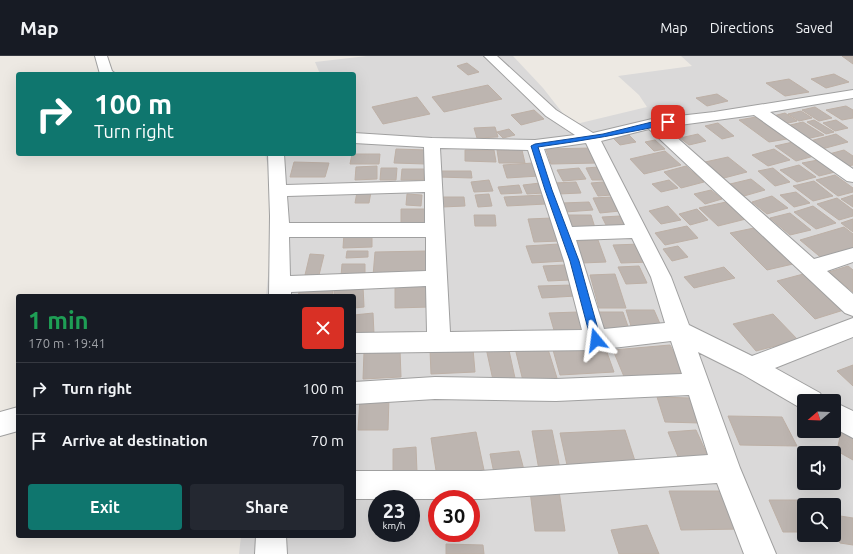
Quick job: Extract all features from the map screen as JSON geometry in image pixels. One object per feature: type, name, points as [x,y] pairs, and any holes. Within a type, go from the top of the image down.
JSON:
[{"type":"street","points":[[101,56],[106,72]]},
{"type":"street","points":[[490,56],[551,113],[591,138],[661,277],[726,468],[760,554]]},
{"type":"street","points":[[356,138],[432,143],[535,146],[591,138],[652,124],[853,94]]},
{"type":"street","points":[[756,109],[853,177]]},
{"type":"street","points":[[652,124],[853,307]]},
{"type":"street","points":[[432,143],[439,341]]},
{"type":"street","points":[[535,146],[574,261],[596,340]]},
{"type":"street","points":[[276,156],[280,290],[437,278]]},
{"type":"street","points":[[277,191],[434,186]]},
{"type":"street","points":[[279,230],[436,230]]},
{"type":"street","points":[[565,234],[639,231]]},
{"type":"street","points":[[810,268],[853,255]]},
{"type":"street","points":[[751,367],[853,327]]},
{"type":"street","points":[[356,343],[596,340],[679,331],[751,367],[799,394]]},
{"type":"street","points":[[356,393],[435,388],[556,390],[697,384]]},
{"type":"street","points":[[841,418],[853,425]]},
{"type":"street","points":[[0,424],[16,420]]},
{"type":"street","points":[[356,486],[481,485],[726,468]]},
{"type":"street","points":[[271,538],[271,554]]},
{"type":"shaded area","points":[[367,56],[513,56],[543,88],[572,125],[647,107],[639,95],[618,76],[692,66],[681,56],[853,56],[853,554],[239,554],[241,538],[356,538],[356,294],[266,294],[274,217],[274,192],[265,156],[356,156],[356,72],[319,72],[315,62]]},
{"type":"building","points":[[842,56],[853,56],[853,64]]},
{"type":"building","points":[[467,63],[479,72],[468,75],[457,66]]},
{"type":"building","points":[[834,74],[849,82],[826,88],[811,79]]},
{"type":"building","points":[[789,79],[809,92],[785,96],[766,83]]},
{"type":"building","points":[[488,85],[502,99],[444,112],[432,97]]},
{"type":"building","points":[[717,94],[728,101],[707,106],[696,98]]},
{"type":"building","points":[[417,97],[430,114],[383,124],[372,107]]},
{"type":"building","points":[[846,106],[853,110],[853,118],[842,120],[826,110]]},
{"type":"building","points":[[815,107],[832,118],[819,121],[802,110]]},
{"type":"building","points":[[534,110],[544,119],[521,125],[511,115]]},
{"type":"building","points":[[801,111],[812,118],[799,121],[788,114]]},
{"type":"building","points":[[785,113],[797,121],[784,124],[773,116]]},
{"type":"building","points":[[756,117],[787,139],[769,142],[739,120]]},
{"type":"building","points":[[814,120],[834,132],[826,134],[807,122]]},
{"type":"building","points":[[836,120],[848,128],[835,131],[823,123]]},
{"type":"building","points":[[803,122],[824,135],[806,139],[786,126]]},
{"type":"building","points":[[718,123],[734,136],[722,139],[705,126]]},
{"type":"building","points":[[495,127],[498,137],[477,138],[474,128]]},
{"type":"building","points":[[509,129],[515,135],[503,138],[497,132]]},
{"type":"building","points":[[698,134],[706,141],[689,145],[680,138]]},
{"type":"building","points":[[836,134],[848,142],[822,149],[810,141]]},
{"type":"building","points":[[629,135],[636,142],[620,145],[613,138]]},
{"type":"building","points":[[655,140],[665,149],[654,151],[645,142]]},
{"type":"building","points":[[793,142],[814,156],[796,161],[775,146]]},
{"type":"building","points":[[591,148],[598,163],[551,164],[546,149]]},
{"type":"building","points":[[396,149],[427,150],[426,164],[394,163]]},
{"type":"building","points":[[774,149],[790,160],[768,166],[752,155]]},
{"type":"building","points":[[465,150],[494,150],[496,162],[465,161]]},
{"type":"building","points":[[497,150],[522,150],[525,163],[499,163]]},
{"type":"building","points":[[844,150],[853,156],[853,165],[848,166],[829,154]]},
{"type":"building","points":[[665,151],[681,165],[644,174],[630,159]]},
{"type":"building","points":[[356,154],[380,154],[379,164],[350,164],[352,156],[356,156]]},
{"type":"building","points":[[728,157],[747,172],[724,178],[705,162]]},
{"type":"building","points":[[818,160],[835,172],[819,176],[802,163]]},
{"type":"building","points":[[294,162],[329,163],[325,177],[290,177]]},
{"type":"building","points":[[533,163],[539,176],[507,178],[503,165]]},
{"type":"building","points":[[799,165],[816,177],[797,182],[780,170]]},
{"type":"building","points":[[377,166],[377,179],[355,180],[356,167]]},
{"type":"building","points":[[686,166],[704,182],[681,188],[664,172]]},
{"type":"building","points":[[598,167],[605,180],[592,180],[586,168]]},
{"type":"building","points":[[381,168],[397,168],[396,180],[380,180]]},
{"type":"building","points":[[579,168],[586,179],[563,181],[557,170]]},
{"type":"building","points":[[773,168],[790,182],[775,186],[758,171]]},
{"type":"building","points":[[402,169],[424,169],[424,180],[401,180]]},
{"type":"building","points":[[438,171],[471,171],[472,178],[438,177]]},
{"type":"building","points":[[835,175],[853,188],[853,192],[838,196],[816,180]]},
{"type":"building","points":[[751,179],[765,190],[744,196],[730,184]]},
{"type":"building","points":[[489,180],[493,191],[474,192],[471,182]]},
{"type":"building","points":[[669,180],[678,188],[661,192],[652,184]]},
{"type":"building","points":[[814,181],[833,196],[813,201],[793,186]]},
{"type":"building","points":[[576,182],[581,193],[558,194],[554,183]]},
{"type":"building","points":[[603,182],[612,195],[598,196],[591,183]]},
{"type":"building","points":[[540,183],[544,193],[527,194],[523,185]]},
{"type":"building","points":[[519,185],[522,193],[501,194],[498,187]]},
{"type":"building","points":[[711,190],[722,199],[705,204],[694,194]]},
{"type":"building","points":[[357,192],[371,192],[369,203],[355,203]]},
{"type":"building","points":[[796,192],[810,203],[794,207],[780,195]]},
{"type":"building","points":[[407,194],[422,195],[421,206],[406,205]]},
{"type":"building","points":[[489,194],[492,206],[478,207],[475,195]]},
{"type":"building","points":[[543,195],[546,204],[507,206],[504,197]]},
{"type":"building","points":[[853,195],[853,207],[841,199]]},
{"type":"building","points":[[772,196],[788,208],[767,214],[752,202]]},
{"type":"building","points":[[442,197],[464,197],[465,206],[442,207]]},
{"type":"building","points":[[612,197],[620,211],[600,213],[593,198]]},
{"type":"building","points":[[837,198],[853,210],[853,216],[839,220],[817,204]]},
{"type":"building","points":[[589,202],[593,210],[565,212],[562,203]]},
{"type":"building","points":[[726,202],[746,219],[718,226],[699,208]]},
{"type":"building","points":[[668,206],[681,220],[661,224],[649,211]]},
{"type":"building","points":[[813,206],[836,223],[816,229],[794,212]]},
{"type":"building","points":[[401,209],[426,209],[426,223],[401,223]]},
{"type":"building","points":[[697,209],[708,220],[690,225],[679,214]]},
{"type":"building","points":[[790,213],[811,230],[790,235],[770,218]]},
{"type":"building","points":[[474,215],[495,215],[496,226],[475,226]]},
{"type":"building","points":[[566,215],[591,215],[596,231],[571,231]]},
{"type":"building","points":[[620,216],[626,228],[608,229],[602,217]]},
{"type":"building","points":[[552,218],[560,241],[534,242],[528,219]]},
{"type":"building","points":[[853,219],[853,232],[841,223]]},
{"type":"building","points":[[687,226],[698,238],[665,245],[655,233]]},
{"type":"building","points":[[844,227],[853,234],[853,251],[824,260],[800,240]]},
{"type":"building","points":[[754,228],[793,264],[767,270],[730,233]]},
{"type":"building","points":[[372,231],[372,247],[343,248],[344,233]]},
{"type":"building","points":[[598,240],[606,262],[582,263],[575,241]]},
{"type":"building","points":[[559,244],[565,261],[532,263],[526,246]]},
{"type":"building","points":[[641,244],[650,262],[621,263],[613,245]]},
{"type":"building","points":[[678,246],[688,257],[672,261],[663,249]]},
{"type":"building","points":[[347,251],[368,251],[368,257],[346,258]]},
{"type":"building","points":[[427,251],[427,276],[373,276],[375,252]]},
{"type":"building","points":[[310,254],[324,255],[319,275],[305,275]]},
{"type":"building","points":[[342,264],[365,264],[365,276],[341,276]]},
{"type":"building","points":[[564,265],[570,280],[548,281],[543,266]]},
{"type":"building","points":[[639,266],[647,283],[626,284],[618,267]]},
{"type":"building","points":[[848,266],[853,270],[853,292],[829,272]]},
{"type":"building","points":[[724,267],[735,278],[694,288],[684,277]]},
{"type":"building","points":[[807,273],[847,309],[815,319],[777,281]]},
{"type":"building","points":[[615,274],[626,308],[599,308],[590,275]]},
{"type":"building","points":[[428,283],[430,307],[395,308],[395,284]]},
{"type":"building","points":[[572,285],[576,296],[542,298],[538,286]]},
{"type":"building","points":[[363,286],[364,307],[356,308],[356,294],[334,294],[334,288]]},
{"type":"building","points":[[300,289],[333,289],[332,294],[299,294]]},
{"type":"building","points":[[626,310],[654,310],[661,326],[631,326]]},
{"type":"building","points":[[578,312],[586,336],[556,337],[549,313]]},
{"type":"building","points":[[598,312],[623,312],[631,335],[605,335]]},
{"type":"building","points":[[373,313],[374,334],[356,336],[356,315]]},
{"type":"building","points":[[773,314],[798,340],[756,351],[733,324]]},
{"type":"building","points":[[670,345],[685,374],[625,379],[613,350]]},
{"type":"building","points":[[508,346],[515,378],[493,380],[486,348]]},
{"type":"building","points":[[547,346],[557,378],[523,381],[515,348]]},
{"type":"building","points":[[605,347],[614,372],[560,375],[553,350]]},
{"type":"building","points":[[473,349],[475,372],[431,374],[430,350]]},
{"type":"building","points":[[400,350],[401,377],[363,379],[364,352]]},
{"type":"building","points":[[853,365],[853,386],[837,371]]},
{"type":"building","points":[[360,397],[389,397],[388,430],[358,430]]},
{"type":"building","points":[[657,397],[691,398],[700,423],[665,422]]},
{"type":"building","points":[[728,416],[782,417],[797,446],[740,445]]},
{"type":"building","points":[[552,430],[560,469],[539,470],[532,431]]},
{"type":"building","points":[[625,430],[635,461],[567,465],[560,433]]},
{"type":"building","points":[[696,430],[711,463],[681,464],[668,432]]},
{"type":"building","points":[[476,432],[484,470],[437,477],[431,438]]},
{"type":"building","points":[[841,432],[853,438],[853,460],[841,453],[841,446],[838,446],[841,438]]},
{"type":"building","points":[[416,447],[417,472],[393,474],[393,449]]},
{"type":"building","points":[[519,451],[524,470],[494,473],[490,454]]},
{"type":"building","points":[[530,491],[559,491],[565,531],[535,531]]},
{"type":"building","points":[[669,491],[727,491],[742,529],[681,530]]},
{"type":"building","points":[[769,500],[797,500],[797,532],[783,532]]},
{"type":"building","points":[[841,516],[853,518],[853,545],[840,543]]},
{"type":"building","points":[[647,525],[659,554],[619,554],[611,530]]},
{"type":"building","points":[[446,544],[483,545],[484,554],[446,554]]},
{"type":"route","points":[[596,340],[574,261],[535,146],[603,136],[652,124],[668,122]]}]
